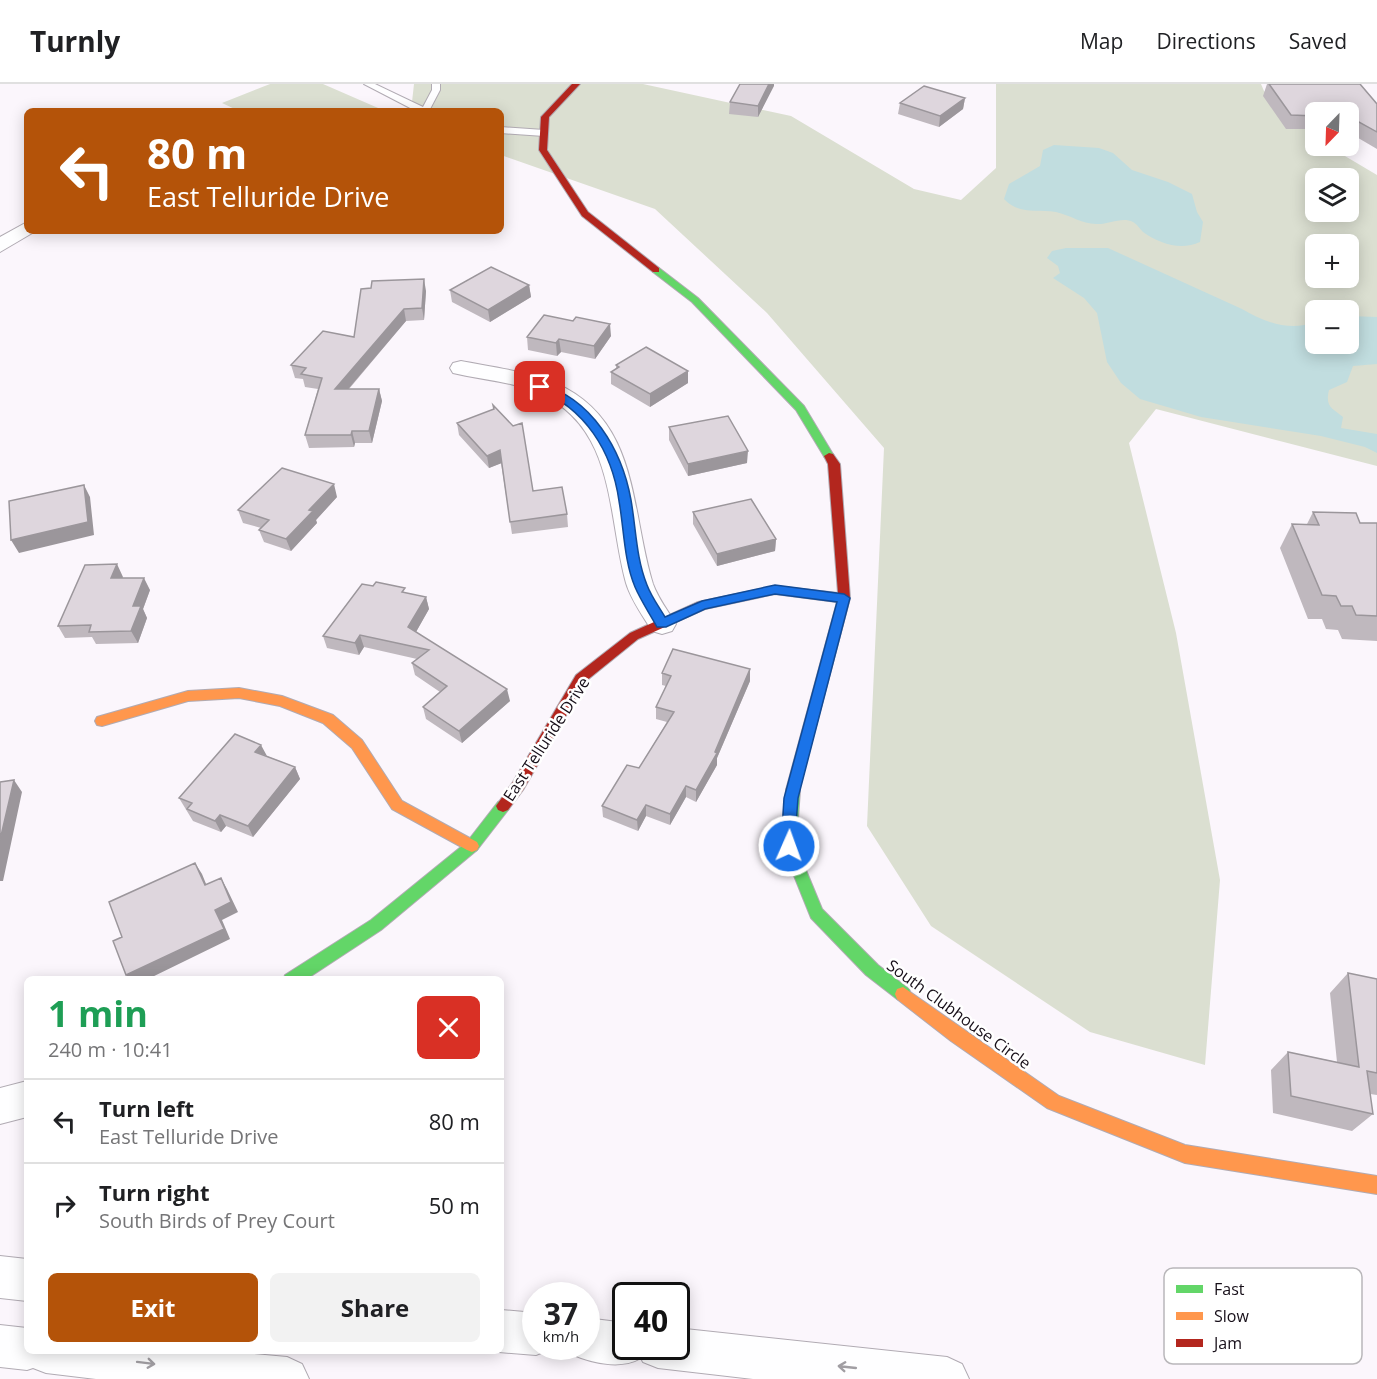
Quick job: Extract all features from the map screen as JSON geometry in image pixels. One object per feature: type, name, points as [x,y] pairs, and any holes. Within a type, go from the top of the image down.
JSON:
[{"type":"street","points":[[544,133],[545,117],[576,84]]},
{"type":"street","name":"South Clubhouse Circle","points":[[544,133],[543,150],[585,214],[695,300],[800,408],[834,464],[844,598],[791,798],[789,846],[816,913],[872,970],[957,1036],[1053,1102],[1185,1154],[1377,1185]]},
{"type":"street","points":[[0,246],[24,230]]},
{"type":"street","points":[[461,368],[523,380],[558,394],[589,418],[613,454],[625,499],[631,547],[640,586],[662,624]]},
{"type":"street","name":"East Telluride Drive","points":[[297,976],[376,926],[472,846],[518,786],[581,678],[634,636],[702,605],[775,590],[844,598]]},
{"type":"street","points":[[102,721],[188,696],[239,693],[282,701],[328,719],[357,744],[397,805],[472,846]]},
{"type":"street","points":[[0,1106],[24,1100]]},
{"type":"street","points":[[0,1277],[24,1280]]},
{"type":"street","points":[[504,1330],[522,1332]]},
{"type":"street","points":[[0,1346],[24,1349]]},
{"type":"street","points":[[690,1351],[947,1379]]},
{"type":"street","points":[[67,1354],[206,1367],[287,1379]]},
{"type":"lane","points":[[368,84],[418,108]]},
{"type":"lane","points":[[426,108],[436,90],[436,84]]},
{"type":"lane","points":[[504,130],[544,133]]},
{"type":"shaded area","points":[[270,84],[323,84],[378,108],[233,108],[222,103]]},
{"type":"shaded area","points":[[414,84],[643,84],[791,116],[914,189],[961,200],[996,168],[996,84],[1261,84],[1264,91],[1305,126],[1305,156],[1345,156],[1377,175],[1377,466],[1156,409],[1129,443],[1176,633],[1220,880],[1205,1065],[1090,1032],[931,926],[867,826],[884,448],[767,313],[655,209],[504,156],[504,108],[411,108]]},
{"type":"water","points":[[1054,145],[1099,148],[1113,153],[1132,170],[1168,182],[1192,194],[1197,212],[1203,222],[1200,242],[1185,246],[1171,245],[1143,232],[1129,220],[1091,224],[1056,212],[1022,209],[1010,204],[1004,199],[1009,184],[1040,166],[1043,150]]},
{"type":"water","points":[[1066,248],[1108,248],[1259,318],[1287,326],[1305,325],[1305,354],[1359,354],[1359,316],[1377,317],[1377,364],[1353,366],[1347,382],[1329,390],[1328,400],[1330,406],[1343,417],[1341,428],[1377,434],[1377,453],[1365,447],[1321,436],[1201,417],[1140,399],[1121,383],[1107,362],[1097,313],[1084,298],[1053,278],[1060,273],[1058,266],[1047,258],[1052,251]]},
{"type":"building","points":[[740,84],[769,84],[758,106],[730,102]]},
{"type":"building","points":[[1269,84],[1360,84],[1377,104],[1377,132],[1359,122],[1359,102],[1305,102],[1305,116],[1291,115]]},
{"type":"building","points":[[924,86],[965,98],[940,116],[900,103]]},
{"type":"building","points":[[491,267],[529,285],[488,310],[450,290]]},
{"type":"building","points":[[424,279],[422,308],[404,309],[335,389],[379,389],[369,431],[352,431],[351,435],[305,435],[322,378],[301,374],[306,368],[291,365],[323,331],[354,337],[361,289],[371,288],[372,281]]},
{"type":"building","points":[[544,315],[573,321],[576,317],[610,324],[594,346],[559,339],[556,343],[527,337]]},
{"type":"building","points":[[646,347],[688,371],[650,394],[611,372],[619,367],[616,365]]},
{"type":"building","points":[[493,405],[513,426],[522,423],[533,491],[562,487],[567,514],[510,522],[500,450],[487,456],[457,423],[494,409]]},
{"type":"building","points":[[728,416],[748,451],[688,464],[669,427]]},
{"type":"building","points":[[282,468],[334,484],[309,510],[313,511],[286,539],[259,530],[269,520],[238,510]]},
{"type":"building","points":[[84,485],[88,522],[11,540],[9,501]]},
{"type":"building","points":[[751,499],[776,539],[717,554],[693,512]]},
{"type":"building","points":[[1313,512],[1356,513],[1360,523],[1377,523],[1377,616],[1356,615],[1352,606],[1341,606],[1336,596],[1322,595],[1292,524],[1319,525]]},
{"type":"building","points":[[117,564],[111,578],[144,578],[133,606],[141,606],[131,631],[89,632],[91,625],[58,626],[85,565]]},
{"type":"building","points":[[376,582],[405,588],[402,592],[426,597],[408,627],[507,689],[459,731],[423,707],[447,686],[412,663],[429,650],[360,635],[355,643],[323,636],[362,584],[373,586]]},
{"type":"building","points":[[673,649],[750,669],[715,752],[717,753],[696,790],[686,786],[670,814],[646,805],[637,820],[602,806],[627,765],[639,768],[674,712],[656,707],[671,676],[662,673]]},
{"type":"building","points":[[235,734],[261,745],[255,752],[295,767],[248,826],[220,815],[215,821],[187,809],[192,803],[179,798]]},
{"type":"building","points":[[14,780],[0,840],[0,782]]},
{"type":"building","points":[[195,863],[205,885],[221,878],[231,902],[215,910],[224,929],[126,975],[113,941],[122,937],[109,902]]},
{"type":"building","points":[[1348,973],[1377,979],[1377,1073],[1367,1071],[1373,1114],[1291,1096],[1288,1052],[1359,1067]]},
{"type":"traffic: fast","points":[[656,270],[695,300],[800,408],[829,456]]},
{"type":"traffic: fast","points":[[793,790],[789,846],[816,913],[872,970],[903,994]]},
{"type":"traffic: fast","points":[[297,976],[376,925],[472,846],[503,806]]},
{"type":"traffic: slow","points":[[102,721],[188,696],[239,693],[282,701],[328,719],[357,744],[397,805],[472,846]]},
{"type":"traffic: slow","points":[[903,994],[957,1036],[1053,1102],[1185,1154],[1377,1185]]},
{"type":"traffic: jam","points":[[576,84],[545,117],[543,150],[585,214],[656,270]]},
{"type":"traffic: jam","points":[[793,790],[844,598],[834,464],[829,456]]},
{"type":"traffic: jam","points":[[503,806],[518,786],[581,678],[634,636],[702,605],[775,590],[844,598]]},
{"type":"route","points":[[540,387],[558,394],[589,418],[613,454],[625,499],[631,547],[640,586],[662,624],[702,605],[775,590],[844,598],[791,798],[789,846]]}]
